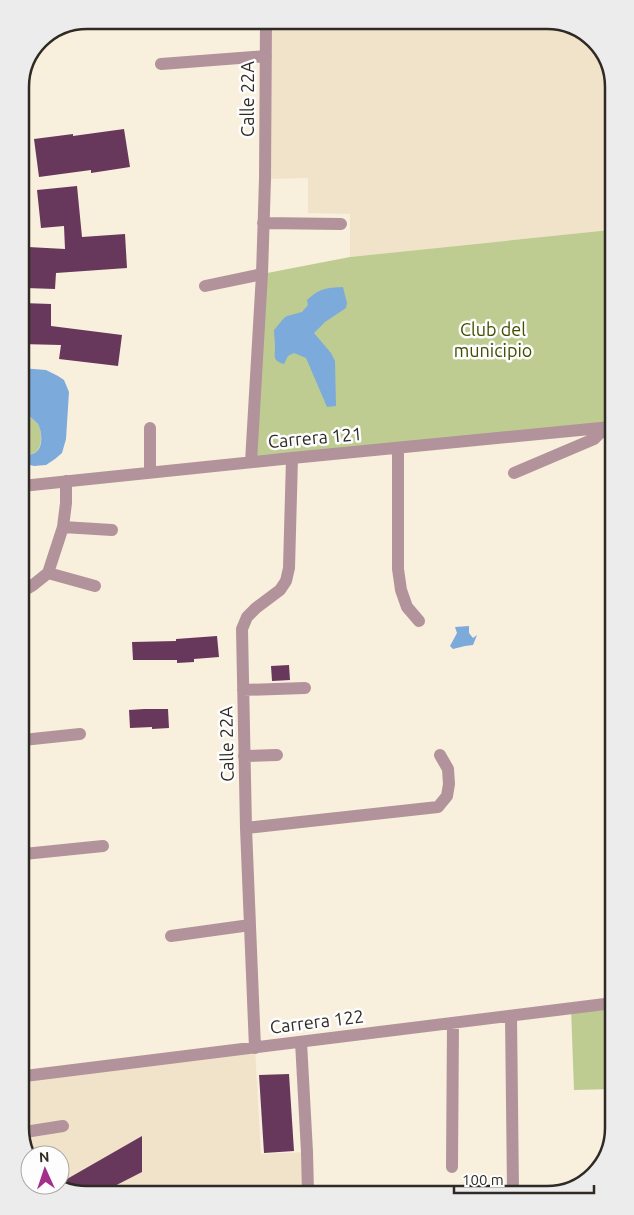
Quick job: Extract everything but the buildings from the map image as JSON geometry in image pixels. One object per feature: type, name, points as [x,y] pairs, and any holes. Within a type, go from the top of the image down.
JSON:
[{"type":"street","name":"Calle 22A","points":[[251,462],[264,223],[266,29]]},
{"type":"street","points":[[161,64],[266,56]]},
{"type":"street","points":[[264,223],[340,224]]},
{"type":"street","points":[[205,286],[262,274]]},
{"type":"street","name":"Carrera 121","points":[[29,485],[605,427]]},
{"type":"street","points":[[150,428],[150,472]]},
{"type":"street","points":[[514,472],[594,439],[605,430]]},
{"type":"street","points":[[398,448],[398,569],[401,590],[407,607],[419,621]]},
{"type":"street","name":"Calle 22A","points":[[255,1048],[246,828],[242,629],[247,617],[280,590],[286,581],[289,568],[292,458]]},
{"type":"street","points":[[29,587],[48,573],[63,527],[66,481]]},
{"type":"street","points":[[63,527],[112,530]]},
{"type":"street","points":[[48,573],[95,586]]},
{"type":"street","points":[[243,690],[305,688]]},
{"type":"street","points":[[29,739],[80,734]]},
{"type":"street","points":[[246,828],[438,807],[447,796],[449,784],[448,769],[440,754]]},
{"type":"street","points":[[244,756],[276,755]]},
{"type":"street","points":[[29,853],[103,846]]},
{"type":"street","points":[[171,936],[250,925]]},
{"type":"street","name":"Carrera 122","points":[[29,1076],[605,1004]]},
{"type":"street","points":[[511,1016],[513,1186]]},
{"type":"street","points":[[452,1167],[453,1023]]},
{"type":"street","points":[[301,1042],[308,1186]]},
{"type":"street","points":[[29,1131],[63,1126]]},
{"type":"shaded area","points":[[266,29],[551,29],[566,32],[580,38],[593,51],[601,64],[605,86],[605,231],[350,257],[350,214],[308,213],[308,178],[265,179]]},
{"type":"shaded area","points":[[255,1048],[261,1154],[307,1152],[308,1186],[75,1185],[70,1184],[70,1145],[31,1145],[29,1129],[29,1076]]},
{"type":"green space","name":"Club del municipio","points":[[605,231],[605,428],[251,462],[262,274],[350,257]]},
{"type":"green space","points":[[29,416],[36,421],[41,434],[39,448],[29,455]]},
{"type":"green space","points":[[605,1004],[605,1089],[574,1090],[571,1008]]},
{"type":"water","points":[[343,287],[347,303],[346,308],[325,322],[314,333],[331,353],[335,361],[336,406],[327,407],[306,358],[294,353],[288,356],[284,364],[276,360],[274,330],[287,316],[302,312],[308,305],[307,300],[316,293],[328,288]]},
{"type":"water","points":[[29,369],[46,370],[58,376],[64,380],[69,392],[66,439],[62,453],[46,465],[29,465],[29,454],[36,452],[40,446],[41,434],[36,422],[29,416]]},
{"type":"water","points":[[469,626],[469,633],[473,638],[477,635],[473,645],[453,649],[450,646],[457,633],[455,627]]}]
